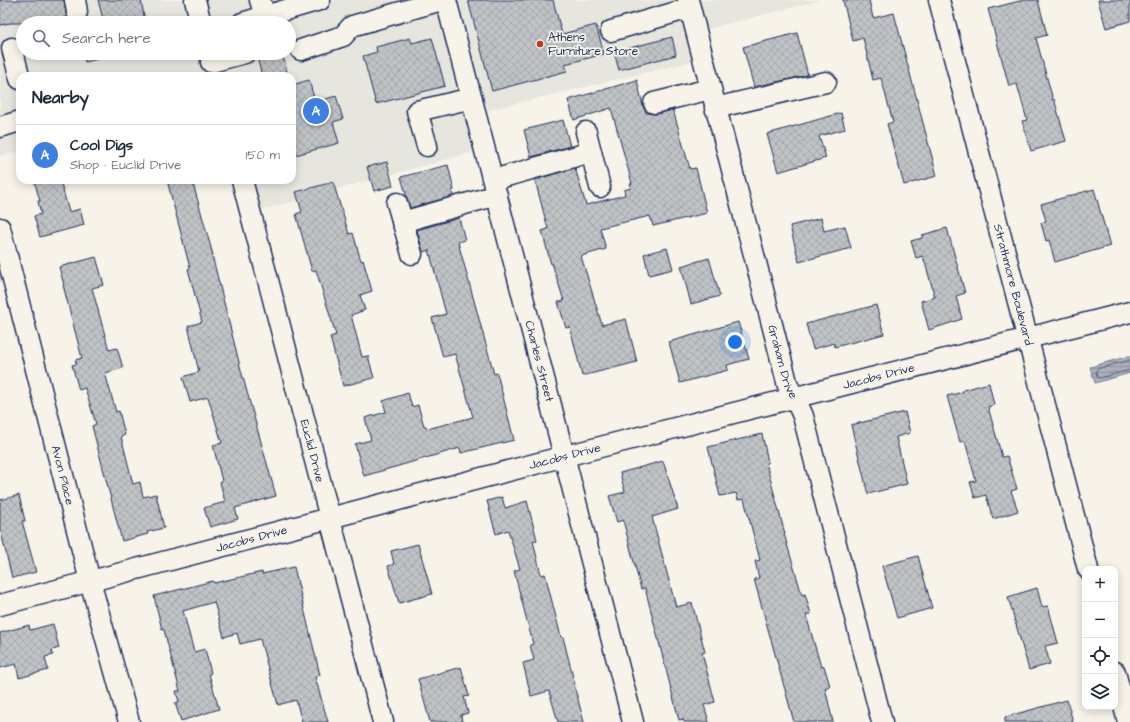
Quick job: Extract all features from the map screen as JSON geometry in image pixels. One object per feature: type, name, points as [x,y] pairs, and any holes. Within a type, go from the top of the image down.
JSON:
[{"type":"street","points":[[194,0],[198,16]]},
{"type":"street","points":[[251,16],[262,8],[320,0]]},
{"type":"street","points":[[301,50],[343,36],[352,26],[442,0]]},
{"type":"street","name":"Charles Street","points":[[446,0],[633,722]]},
{"type":"street","name":"Strathmore Boulevard","points":[[939,0],[1087,566]]},
{"type":"street","points":[[611,31],[689,4]]},
{"type":"street","name":"Graham Drive","points":[[689,4],[788,386],[803,416],[882,722]]},
{"type":"street","points":[[12,48],[18,72]]},
{"type":"street","points":[[211,64],[223,60]]},
{"type":"street","points":[[715,108],[826,82]]},
{"type":"street","points":[[654,103],[710,89]]},
{"type":"street","points":[[427,146],[418,111],[472,98]]},
{"type":"street","points":[[0,127],[16,122]]},
{"type":"street","points":[[586,132],[600,187]]},
{"type":"street","points":[[412,254],[399,213],[495,188],[591,152]]},
{"type":"street","name":"Euclid Drive","points":[[243,184],[383,722]]},
{"type":"street","name":"Avon Place","points":[[0,228],[90,581],[129,722]]},
{"type":"street","name":"Jacobs Drive","points":[[0,605],[565,456],[1130,312]]},
{"type":"street","points":[[1116,674],[1128,722]]},
{"type":"shaded area","points":[[0,0],[821,0],[696,32],[703,59],[476,113],[485,149],[250,213],[243,184],[296,184],[296,72],[16,72],[16,152],[0,156]]},
{"type":"water","points":[[1129,356],[1130,373],[1095,383],[1090,367]]},
{"type":"building","points":[[0,0],[64,0],[67,16],[16,16],[16,23],[0,25]]},
{"type":"building","points":[[98,0],[141,0],[144,16],[102,16]]},
{"type":"building","name":"Athens Furniture Store","points":[[468,0],[553,0],[562,34],[596,25],[604,54],[565,64],[567,71],[492,91]]},
{"type":"building","points":[[843,0],[869,0],[873,18],[894,13],[937,176],[904,185],[887,124],[893,122],[881,78],[873,80],[863,38],[853,41]]},
{"type":"building","points":[[1024,0],[1038,0],[1047,35],[1036,38],[1066,141],[1031,151],[1022,121],[1027,120],[1017,84],[1009,86],[988,9]]},
{"type":"building","points":[[1098,0],[1130,0],[1130,21],[1106,28]]},
{"type":"building","points":[[797,33],[808,75],[754,87],[743,47]]},
{"type":"building","points":[[672,37],[676,55],[619,70],[614,52]]},
{"type":"building","points":[[410,38],[412,43],[432,38],[445,86],[376,104],[363,56],[377,52],[376,47]]},
{"type":"building","points":[[258,60],[284,60],[287,71],[284,72],[261,72]]},
{"type":"building","points":[[309,80],[315,102],[336,96],[343,119],[333,122],[339,143],[296,155],[296,84]]},
{"type":"building","points":[[637,80],[646,113],[656,114],[673,110],[690,169],[696,168],[707,213],[653,226],[650,216],[600,228],[606,249],[581,256],[602,325],[626,319],[637,362],[582,376],[570,327],[566,328],[558,302],[564,301],[552,263],[551,264],[542,231],[548,229],[535,180],[575,168],[586,205],[625,195],[624,190],[631,188],[630,184],[632,183],[611,108],[574,120],[568,100]]},
{"type":"building","points":[[841,113],[845,129],[819,136],[826,158],[778,172],[767,134]]},
{"type":"building","points":[[563,120],[570,146],[531,157],[524,130]]},
{"type":"building","points":[[387,162],[393,186],[374,191],[367,167]]},
{"type":"building","points":[[448,165],[454,190],[452,191],[453,196],[410,208],[401,177]]},
{"type":"building","points":[[333,182],[349,234],[353,233],[372,291],[360,295],[365,310],[351,315],[362,357],[368,356],[374,378],[343,386],[330,337],[336,335],[316,270],[312,271],[296,214],[302,212],[296,192]]},
{"type":"building","points":[[35,184],[61,184],[69,212],[80,209],[84,225],[40,237],[34,216],[41,214],[38,201],[40,201]]},
{"type":"building","points":[[168,184],[193,184],[213,255],[242,374],[276,496],[235,508],[238,519],[210,527],[204,508],[225,502],[220,482],[222,481],[213,445],[222,443],[208,397],[190,402],[183,377],[199,372],[188,326],[202,322],[188,269],[190,268]]},
{"type":"building","points":[[1094,189],[1110,246],[1055,262],[1049,240],[1046,241],[1041,223],[1046,221],[1041,204]]},
{"type":"building","points":[[459,218],[465,240],[458,242],[494,374],[497,373],[514,440],[461,453],[460,448],[364,476],[355,444],[371,440],[365,418],[386,412],[383,401],[408,393],[412,407],[418,405],[424,426],[426,426],[427,429],[473,417],[455,354],[443,357],[432,318],[446,314],[429,250],[423,252],[417,230]]},
{"type":"building","points":[[821,218],[824,231],[845,226],[851,248],[799,262],[790,226]]},
{"type":"building","points":[[947,228],[965,293],[956,296],[962,319],[929,330],[921,301],[935,297],[923,256],[916,258],[911,241],[922,238],[922,235]]},
{"type":"building","points":[[667,248],[673,269],[649,275],[644,254]]},
{"type":"building","points":[[96,257],[104,285],[92,288],[109,350],[117,348],[123,368],[105,373],[116,412],[119,411],[125,435],[121,436],[133,484],[140,482],[143,497],[156,494],[164,528],[147,532],[148,534],[122,541],[92,426],[96,424],[85,388],[79,390],[72,365],[77,364],[75,360],[82,358],[59,267]]},
{"type":"building","points":[[709,258],[720,296],[691,304],[681,266]]},
{"type":"building","points":[[876,305],[884,334],[835,347],[834,343],[813,349],[806,324]]},
{"type":"building","points":[[738,322],[749,359],[727,365],[728,370],[680,383],[669,342]]},
{"type":"building","points":[[989,383],[994,405],[988,407],[1002,457],[1007,456],[1017,489],[1011,491],[1018,511],[993,519],[986,495],[975,498],[970,482],[976,481],[965,441],[960,442],[947,396]]},
{"type":"building","points":[[905,412],[910,433],[896,437],[907,484],[868,494],[851,425]]},
{"type":"building","points":[[762,434],[768,462],[766,463],[784,534],[802,595],[805,594],[811,614],[806,615],[821,667],[824,666],[830,686],[825,688],[833,722],[794,722],[754,579],[759,578],[755,561],[760,560],[744,499],[738,500],[736,493],[720,496],[708,447]]},
{"type":"building","points":[[663,461],[678,509],[652,517],[676,607],[692,603],[705,652],[702,653],[715,702],[704,705],[709,722],[684,722],[683,719],[679,720],[645,588],[641,589],[623,520],[617,522],[609,496],[625,492],[620,473]]},
{"type":"building","points":[[19,495],[25,521],[22,521],[36,572],[12,578],[0,528],[0,500]]},
{"type":"building","points":[[502,497],[505,508],[527,501],[537,540],[533,541],[541,575],[545,574],[561,637],[563,637],[584,722],[558,722],[549,691],[531,696],[523,663],[534,660],[530,645],[533,644],[514,571],[520,569],[508,530],[496,534],[487,501]]},
{"type":"building","points":[[418,544],[432,594],[399,603],[388,566],[394,564],[391,551]]},
{"type":"building","points":[[918,556],[932,608],[897,618],[882,566]]},
{"type":"building","points":[[294,567],[320,675],[315,677],[328,722],[302,722],[296,700],[278,705],[260,639],[240,644],[237,633],[224,637],[214,602],[183,611],[194,652],[205,649],[211,673],[209,674],[219,709],[181,721],[175,703],[179,702],[176,691],[180,691],[164,630],[162,630],[154,596],[213,581],[214,583],[262,572],[262,574]]},
{"type":"building","points":[[1037,588],[1042,607],[1048,606],[1058,643],[1045,646],[1050,664],[1029,670],[1008,597]]},
{"type":"building","points":[[53,624],[59,648],[52,650],[53,655],[45,657],[48,670],[19,678],[16,664],[0,668],[0,633],[29,625],[30,630]]},
{"type":"building","points":[[461,667],[469,696],[464,697],[468,713],[461,715],[462,722],[430,722],[418,679]]},
{"type":"building","points":[[1067,700],[1073,722],[1005,722],[1005,717]]},
{"type":"place","name":"Athens Furniture Store","points":[[540,44]]},
{"type":"place","name":"Cool Digs","points":[[316,111]]}]
